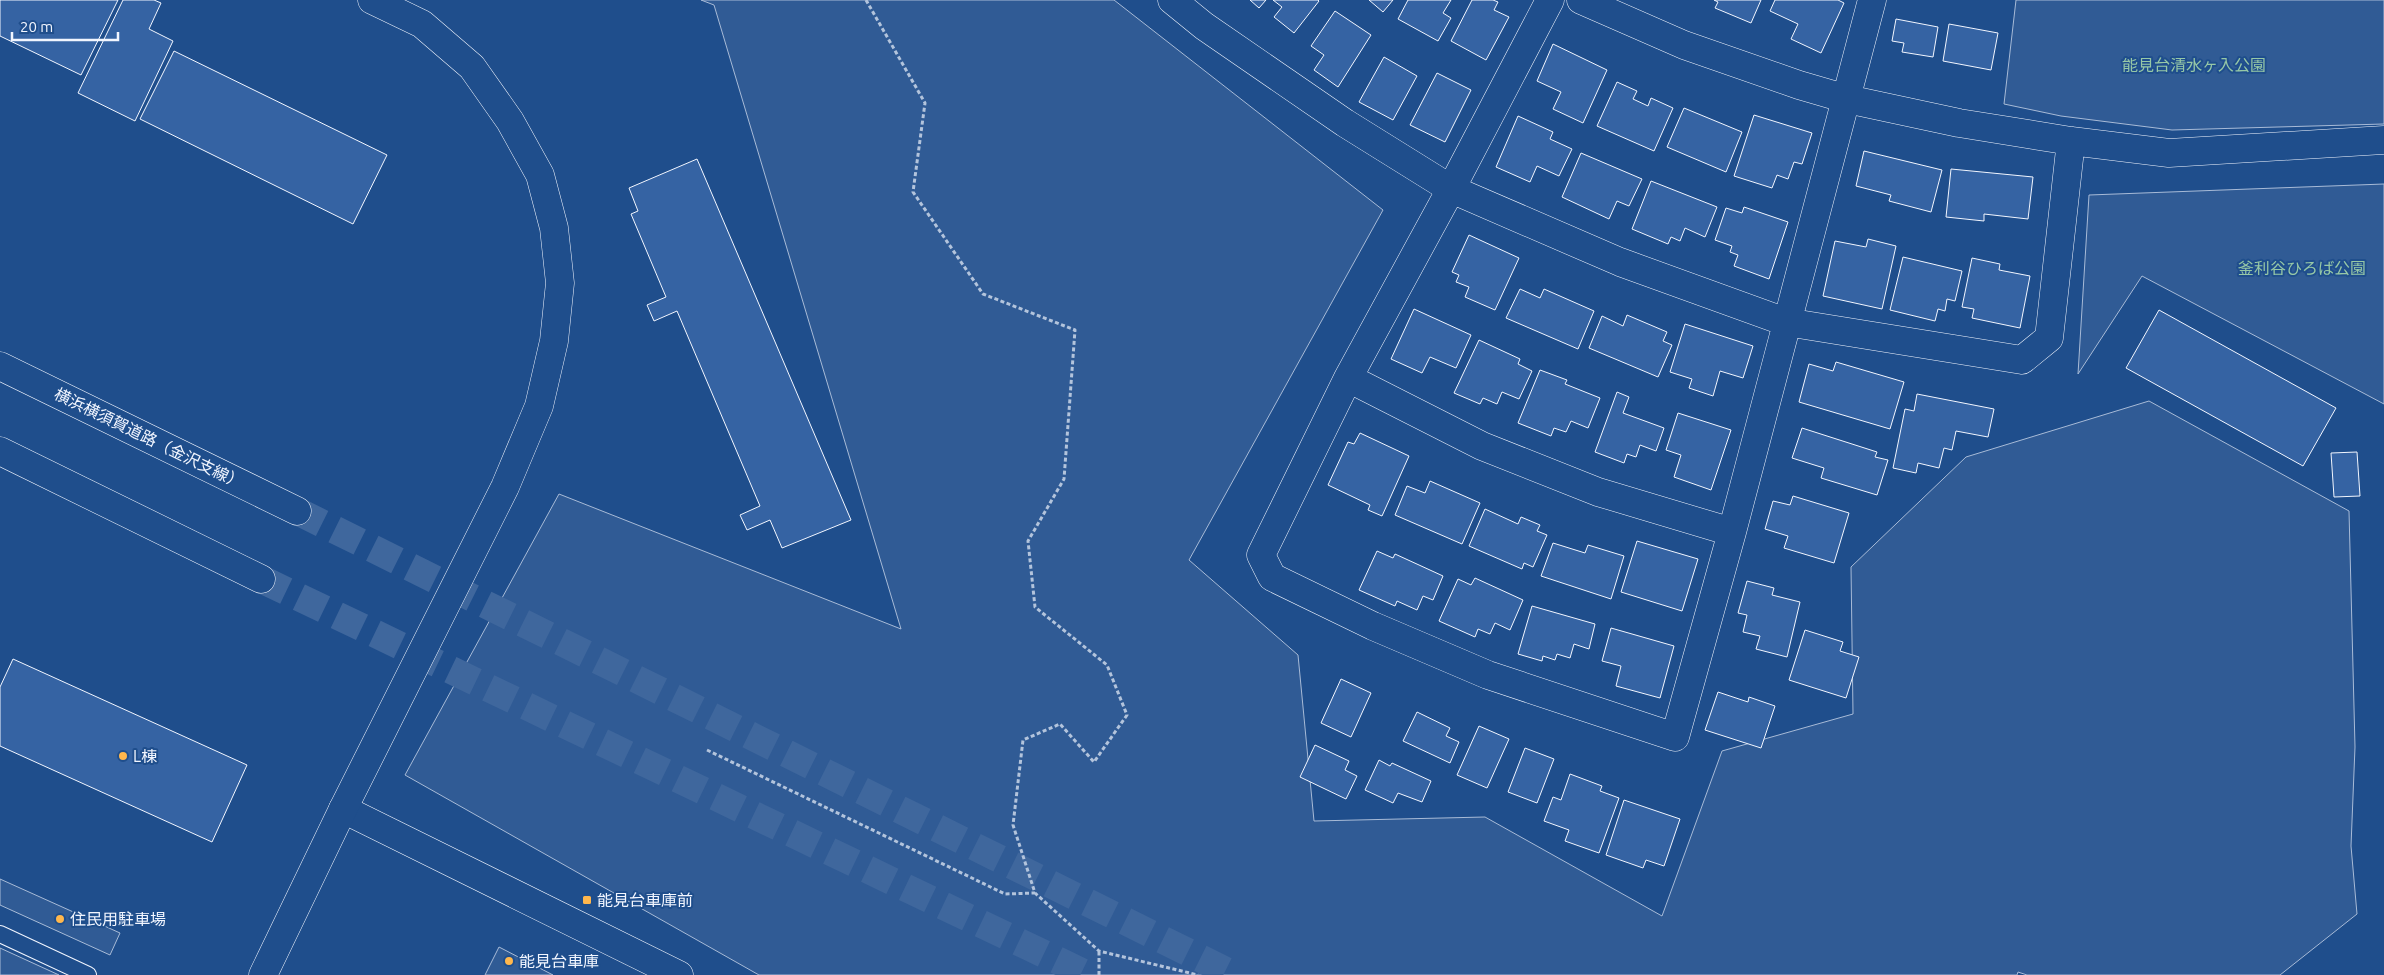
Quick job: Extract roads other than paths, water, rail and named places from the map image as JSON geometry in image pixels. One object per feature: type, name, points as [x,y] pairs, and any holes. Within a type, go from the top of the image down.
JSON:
[{"type":"main road","points":[[263,975],[342,809],[505,487],[539,406],[554,341],[560,283],[554,228],[540,175],[510,121],[472,67],[422,24],[372,0]]},
{"type":"main road","points":[[1172,0],[1204,26],[1345,123],[1451,188],[1620,262],[1786,322],[2022,360],[2049,338],[2071,141]]},
{"type":"main road","points":[[1550,0],[1348,378],[1261,555],[1272,577],[1373,626],[1488,675],[1674,737],[1732,532],[1872,0]]},
{"type":"main road","points":[[1581,0],[1684,44],[1799,85],[1847,99],[1959,123],[2071,141],[2169,153],[2384,140]]},
{"type":"main road","name":"横浜横須賀道路（金沢支線）","points":[[0,366],[297,511]]},
{"type":"main road","points":[[1348,378],[1500,453],[1598,492],[1732,532]]},
{"type":"main road","points":[[0,451],[260,579]]},
{"type":"main road","points":[[342,809],[679,975]]},
{"type":"lane","points":[[0,934],[88,975]]},
{"type":"tunnel","points":[[297,511],[1234,975]]},
{"type":"tunnel","points":[[261,579],[1088,975]]},
{"type":"place","name":"L棟","points":[[123,756]]},
{"type":"place","name":"能見台車庫前","points":[[587,900]]},
{"type":"place","name":"住民用駐車場","points":[[60,919]]},
{"type":"place","name":"能見台車庫","points":[[509,961]]},
{"type":"park label","name":"能見台清水ヶ入公園","points":[[2194,65]]},
{"type":"park label","name":"釜利谷ひろば公園","points":[[2302,268]]}]
